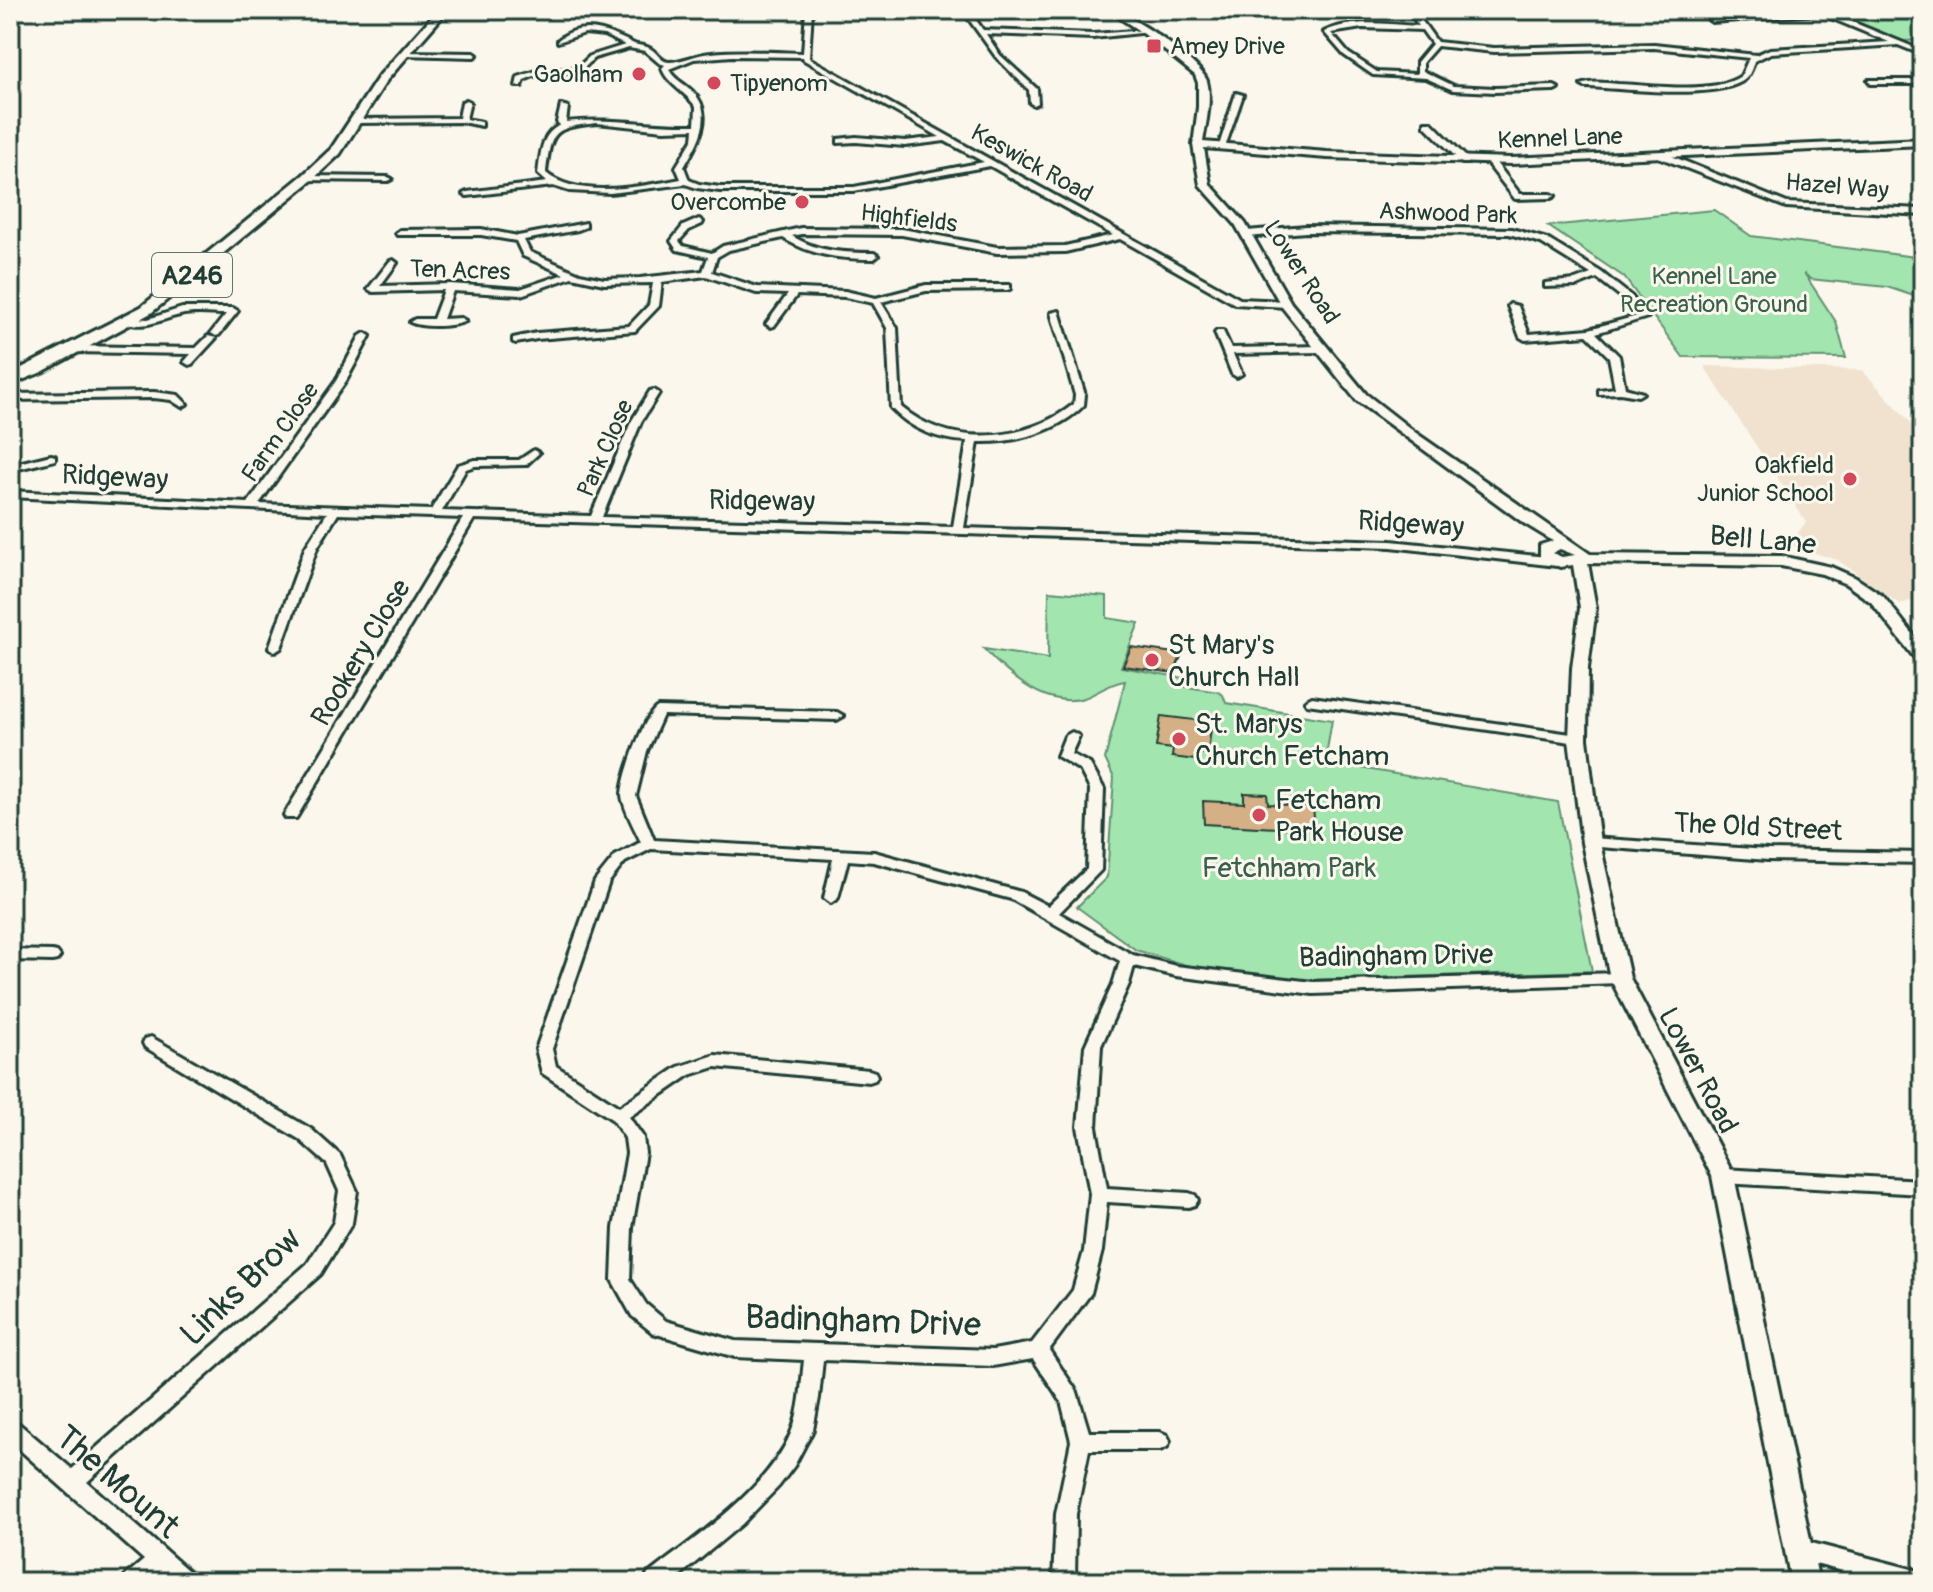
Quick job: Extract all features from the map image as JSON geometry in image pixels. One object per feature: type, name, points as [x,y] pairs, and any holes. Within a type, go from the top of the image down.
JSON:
[{"type":"main road","name":"A246","points":[[10,371],[72,349],[129,321],[186,280],[336,151],[373,92],[443,10]]},
{"type":"main road","name":"A246","points":[[12,389],[72,349]]},
{"type":"street","points":[[632,10],[656,13]]},
{"type":"street","points":[[560,41],[571,32],[589,30],[647,49],[661,62],[670,64],[707,56],[805,55],[809,10]]},
{"type":"street","points":[[961,10],[998,56],[1033,89],[1034,103]]},
{"type":"street","points":[[1115,12],[1135,10]]},
{"type":"street","points":[[1411,10],[1435,44],[1463,49]]},
{"type":"street","points":[[1712,20],[1820,11],[1923,53]]},
{"type":"street","name":"Lower Road","points":[[1115,12],[1192,66],[1202,80],[1203,107],[1198,145],[1205,185],[1247,234],[1286,304],[1361,397],[1578,554],[1585,583],[1588,625],[1580,668],[1578,739],[1591,843],[1620,978],[1723,1176],[1805,1582]]},
{"type":"street","points":[[1423,28],[1364,26],[1327,32],[1346,54],[1375,74],[1426,76]]},
{"type":"street","points":[[980,32],[1093,36],[1147,32]]},
{"type":"street","points":[[1426,53],[1463,49],[1654,46],[1756,57],[1790,48],[1900,43]]},
{"type":"street","points":[[1435,44],[1420,62],[1419,72],[1453,88],[1554,88]]},
{"type":"street","points":[[516,83],[533,74],[584,68],[592,57],[631,46]]},
{"type":"street","points":[[403,54],[474,55]]},
{"type":"street","name":"Keswick Road","points":[[805,55],[1242,304],[1286,304]]},
{"type":"street","points":[[1585,85],[1726,85],[1746,74],[1756,57]]},
{"type":"street","points":[[670,64],[665,73],[691,94],[700,107],[695,144],[681,163],[681,172],[686,181]]},
{"type":"street","points":[[524,69],[533,74]]},
{"type":"street","points":[[1871,82],[1923,82]]},
{"type":"street","points":[[1221,147],[1239,95]]},
{"type":"street","points":[[462,120],[466,102]]},
{"type":"street","points":[[552,113],[564,110],[561,122],[566,125]]},
{"type":"street","points":[[357,121],[462,120],[479,124]]},
{"type":"street","points":[[552,184],[542,174],[545,145],[553,132],[566,125],[597,121],[664,128],[699,127]]},
{"type":"street","points":[[1428,124],[1465,161]]},
{"type":"street","points":[[847,139],[896,143],[947,138]]},
{"type":"street","name":"Kennel Lane","points":[[1198,145],[1490,161],[1923,142]]},
{"type":"street","name":"Hazel Way","points":[[1661,155],[1786,205],[1923,212]]},
{"type":"street","points":[[1490,161],[1518,200],[1551,196]]},
{"type":"street","points":[[467,194],[552,184],[573,189],[610,190],[686,181],[711,189],[858,188],[992,163]]},
{"type":"street","points":[[307,178],[389,178]]},
{"type":"street","points":[[699,222],[686,228],[675,241],[680,248],[713,256],[707,273]]},
{"type":"street","points":[[400,233],[481,232],[519,239],[535,234],[569,238],[583,225]]},
{"type":"street","name":"Ashwood Park","points":[[1247,234],[1334,229],[1509,231],[1544,241],[1598,274],[1621,291],[1643,317],[1589,332],[1525,337],[1513,306]]},
{"type":"street","name":"Highfields","points":[[713,256],[735,244],[783,234],[855,230],[902,232],[997,250],[1076,248],[1121,236]]},
{"type":"street","points":[[783,234],[816,252],[874,256]]},
{"type":"street","points":[[519,239],[526,254],[574,273],[577,277],[658,280],[707,273],[748,288],[845,294],[876,301],[926,288],[1007,287]]},
{"type":"street","name":"Ten Acres","points":[[393,263],[373,289],[450,287],[521,292],[574,273]]},
{"type":"street","points":[[1548,285],[1577,283],[1598,274]]},
{"type":"street","points":[[516,340],[537,336],[617,333],[632,329],[654,306],[658,280]]},
{"type":"street","points":[[437,322],[450,287]]},
{"type":"street","points":[[771,324],[794,292]]},
{"type":"street","points":[[876,301],[892,328],[896,408],[917,424],[973,439],[1026,434],[1060,421],[1079,405],[1080,395],[1056,313]]},
{"type":"street","points":[[129,321],[149,322],[182,311],[233,311],[189,362]]},
{"type":"street","points":[[147,334],[167,316]]},
{"type":"street","points":[[415,322],[461,321]]},
{"type":"street","points":[[1589,332],[1614,356],[1620,390]]},
{"type":"street","points":[[1220,333],[1237,374]]},
{"type":"street","name":"Farm Close","points":[[251,507],[341,381],[365,336]]},
{"type":"street","points":[[72,349],[198,351]]},
{"type":"street","points":[[1228,351],[1321,349]]},
{"type":"street","points":[[12,389],[154,395],[174,397],[182,404]]},
{"type":"street","points":[[1603,392],[1620,390],[1638,393]]},
{"type":"street","name":"Park Close","points":[[595,520],[636,422],[654,393]]},
{"type":"street","points":[[958,529],[973,439]]},
{"type":"street","points":[[435,513],[462,467],[474,463],[522,463],[534,453]]},
{"type":"street","points":[[10,468],[51,458]]},
{"type":"street","name":"Ridgeway","points":[[10,494],[595,520],[1391,544],[1558,562]]},
{"type":"street","points":[[275,648],[311,548],[335,509]]},
{"type":"street","name":"Rookery Close","points":[[291,815],[471,514]]},
{"type":"street","name":"Lower Road","points":[[1530,521],[1542,536],[1548,557],[1585,583]]},
{"type":"street","points":[[1545,548],[1560,544],[1578,554]]},
{"type":"street","name":"Ridgeway","points":[[1513,555],[1545,548]]},
{"type":"street","points":[[1558,562],[1578,554]]},
{"type":"street","name":"Bell Lane","points":[[1578,554],[1781,561],[1826,570],[1851,581],[1877,599],[1923,658]]},
{"type":"street","points":[[1312,701],[1578,739]]},
{"type":"street","points":[[837,716],[658,711],[640,751],[629,796],[649,844],[620,859],[602,881],[544,1049],[548,1069],[619,1115],[684,1071],[715,1061],[869,1076]]},
{"type":"street","points":[[1051,912],[1094,870],[1097,789],[1085,767],[1064,756],[1072,736]]},
{"type":"street","name":"The Old Street","points":[[1591,843],[1768,855],[1923,858]]},
{"type":"street","name":"Badingham Drive","points":[[649,844],[874,857],[1016,895],[1051,912],[1128,959],[1176,971],[1313,988],[1620,978]]},
{"type":"street","points":[[831,898],[842,854]]},
{"type":"street","points":[[10,955],[52,956]]},
{"type":"street","points":[[1064,1582],[1066,1514],[1081,1441],[1070,1398],[1038,1350],[1082,1293],[1093,1251],[1099,1194],[1087,1127],[1093,1046],[1121,984],[1128,959]]},
{"type":"street","name":"Links Brow","points":[[71,1483],[314,1269],[343,1223],[348,1191],[334,1160],[305,1134],[151,1043]]},
{"type":"street","name":"Badingham Drive","points":[[619,1115],[634,1137],[636,1153],[623,1228],[621,1280],[639,1310],[660,1327],[735,1349],[814,1354],[993,1358],[1038,1350]]},
{"type":"street","points":[[1723,1176],[1923,1187]]},
{"type":"street","points":[[1099,1194],[1189,1200]]},
{"type":"street","points":[[655,1582],[746,1506],[789,1458],[800,1436],[814,1354]]},
{"type":"street","name":"The Mount","points":[[10,1428],[185,1582]]},
{"type":"street","points":[[1081,1441],[1160,1441]]},
{"type":"street","points":[[1800,1550],[1923,1582]]},
{"type":"street","points":[[134,1582],[160,1560]]},
{"type":"shaded area","name":"Oakfield Junior School","points":[[1704,366],[1862,370],[1923,436],[1923,598],[1899,604],[1838,560],[1789,545],[1806,522]]},
{"type":"green space","points":[[1826,10],[1923,10],[1923,40],[1903,41]]},
{"type":"green space","name":"Kennel Lane Recreation Ground","points":[[1714,210],[1751,236],[1923,258],[1923,299],[1887,287],[1810,279],[1804,273],[1836,322],[1846,358],[1683,357],[1624,277],[1548,226]]},
{"type":"green space","name":"Fetchham Park","points":[[1049,591],[1107,596],[1107,618],[1139,623],[1121,667],[1184,678],[1181,686],[1218,692],[1226,703],[1332,720],[1325,762],[1558,802],[1592,971],[1304,980],[1189,966],[1136,950],[1077,907],[1107,877],[1114,778],[1105,759],[1125,681],[1084,698],[1056,698],[1028,687],[984,649],[1048,659]]},
{"type":"building","name":"St Mary's Church Hall","points":[[1131,647],[1182,654],[1174,673],[1123,666]]},
{"type":"building","name":"St. Marys Church Fetcham","points":[[1161,716],[1203,721],[1202,727],[1211,728],[1208,754],[1196,753],[1196,760],[1172,757],[1173,749],[1156,747]]},
{"type":"building","name":"Fetcham Park House","points":[[1244,793],[1267,794],[1268,804],[1313,806],[1315,830],[1204,824],[1203,801],[1244,803]]},
{"type":"place","name":"Amey Drive","points":[[1154,46]]},
{"type":"place","name":"Gaolham","points":[[639,74]]},
{"type":"place","name":"Tipyenom","points":[[714,83]]},
{"type":"place","name":"Overcombe","points":[[802,202]]},
{"type":"place","name":"Oakfield Junior School","points":[[1850,479]]},
{"type":"place","name":"St Mary's Church Hall","points":[[1152,660]]},
{"type":"place","name":"St. Marys Church Fetcham","points":[[1179,739]]},
{"type":"place","name":"Fetcham Park House","points":[[1259,815]]}]
